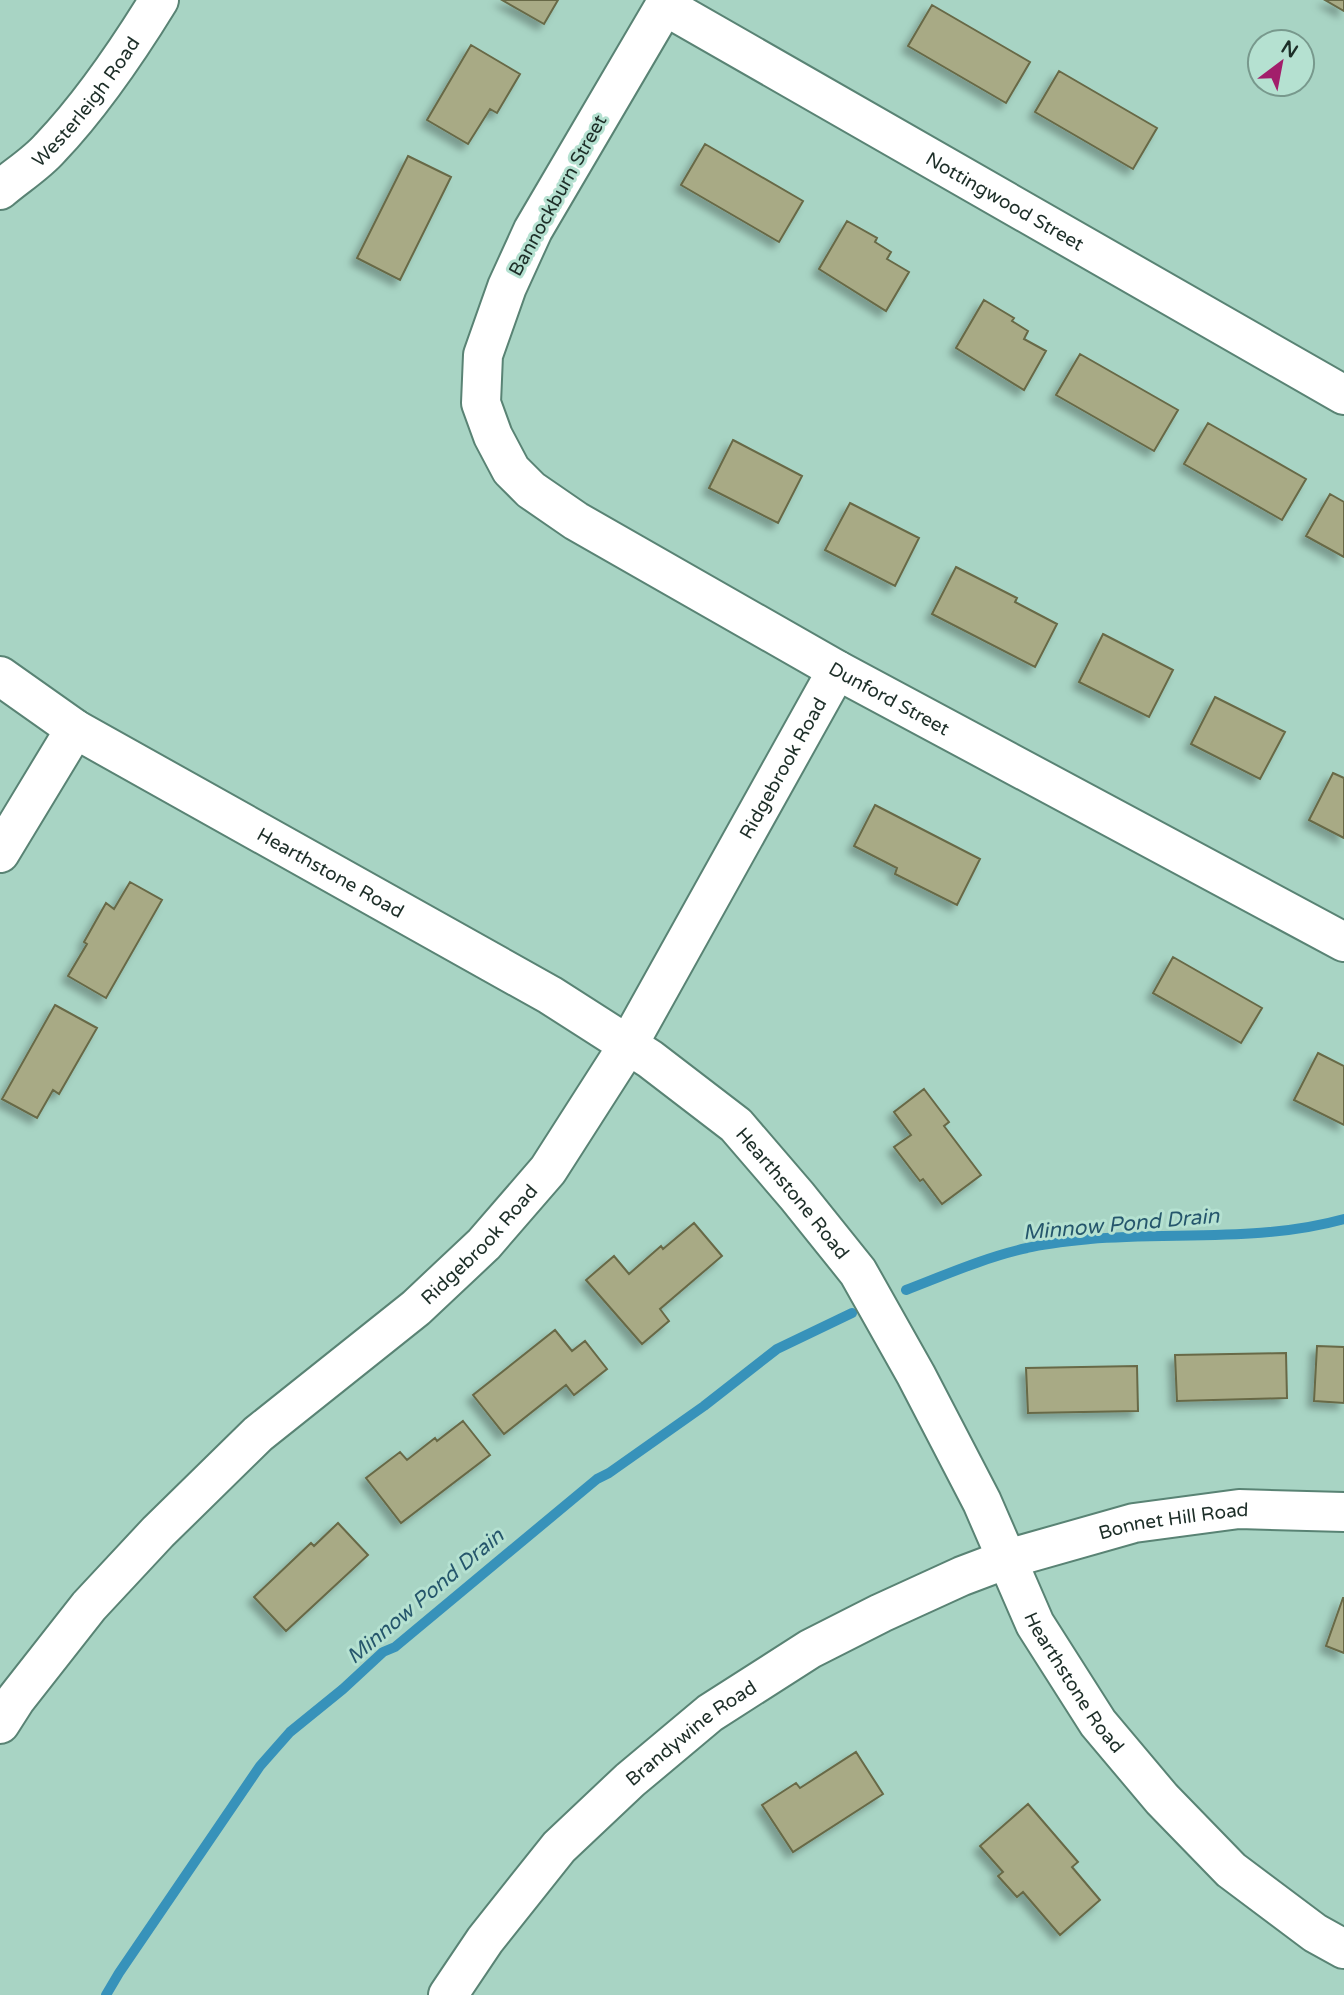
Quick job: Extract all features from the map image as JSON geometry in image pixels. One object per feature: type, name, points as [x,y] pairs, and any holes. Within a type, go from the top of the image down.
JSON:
[{"type":"street","name":"Westerleigh Road","points":[[0,190],[49,150],[90,102],[159,0]]},
{"type":"street","name":"Nottingwood Street","points":[[667,3],[1344,395]]},
{"type":"street","name":"Bannockburn Street","points":[[481,403],[483,355],[517,264],[533,230],[667,3]]},
{"type":"street","name":"Dunford Street","points":[[481,403],[493,436],[511,470],[531,490],[576,521],[837,670],[1344,942]]},
{"type":"street","name":"Ridgebrook Road","points":[[0,1724],[16,1699],[89,1606],[158,1531],[258,1434],[416,1308],[484,1244],[548,1170],[628,1045],[837,670]]},
{"type":"street","name":"Hearthstone Road","points":[[0,676],[75,729],[550,995],[628,1045],[736,1125],[858,1272],[916,1375],[982,1502],[1035,1624],[1098,1723],[1161,1799],[1231,1870],[1315,1933],[1344,1949]]},
{"type":"street","points":[[0,853],[75,729]]},
{"type":"street","name":"Bonnet Hill Road","points":[[1007,1559],[1134,1523],[1239,1509],[1344,1512]]},
{"type":"street","name":"Brandywine Road","points":[[448,1995],[485,1940],[559,1847],[630,1780],[710,1713],[810,1648],[881,1613],[1007,1559]]},
{"type":"building","points":[[502,0],[558,0],[544,24]]},
{"type":"building","points":[[1325,0],[1344,0],[1344,11]]},
{"type":"building","points":[[932,5],[1030,62],[1006,103],[908,46]]},
{"type":"building","points":[[471,45],[520,74],[497,113],[490,109],[468,144],[427,120]]},
{"type":"building","points":[[1059,71],[1157,128],[1133,169],[1035,112]]},
{"type":"building","points":[[705,144],[803,201],[779,242],[681,185]]},
{"type":"building","points":[[408,156],[451,177],[400,280],[357,258]]},
{"type":"building","points":[[847,221],[877,238],[875,242],[891,252],[887,259],[909,272],[886,311],[819,269]]},
{"type":"building","points":[[984,300],[1014,318],[1012,321],[1028,331],[1024,339],[1046,351],[1024,390],[956,348]]},
{"type":"building","points":[[1080,354],[1178,410],[1154,451],[1056,395]]},
{"type":"building","points":[[1208,423],[1306,479],[1282,520],[1184,464]]},
{"type":"building","points":[[733,440],[802,476],[778,523],[709,488]]},
{"type":"building","points":[[1330,494],[1344,502],[1344,557],[1306,536]]},
{"type":"building","points":[[850,503],[919,538],[895,586],[825,550]]},
{"type":"building","points":[[956,567],[1017,598],[1015,602],[1057,624],[1035,667],[932,614]]},
{"type":"building","points":[[1103,634],[1173,670],[1149,717],[1079,682]]},
{"type":"building","points":[[1215,697],[1285,732],[1260,779],[1191,744]]},
{"type":"building","points":[[1333,773],[1344,778],[1344,838],[1309,820]]},
{"type":"building","points":[[875,805],[980,859],[957,905],[895,874],[897,868],[854,846]]},
{"type":"building","points":[[130,882],[162,900],[106,998],[68,976],[106,903],[114,909]]},
{"type":"building","points":[[1173,957],[1262,1008],[1241,1043],[1153,993]]},
{"type":"building","points":[[55,1005],[97,1028],[59,1094],[53,1090],[37,1118],[2,1099]]},
{"type":"building","points":[[1318,1053],[1344,1066],[1344,1125],[1294,1100]]},
{"type":"building","points":[[924,1089],[949,1122],[944,1126],[981,1175],[942,1204],[894,1147],[911,1135],[894,1112]]},
{"type":"building","points":[[694,1223],[722,1256],[660,1309],[669,1321],[642,1344],[586,1280],[614,1256],[629,1274],[661,1246],[663,1249]]},
{"type":"building","points":[[555,1330],[572,1351],[585,1341],[607,1369],[574,1395],[566,1385],[504,1434],[473,1395]]},
{"type":"building","points":[[1317,1346],[1344,1347],[1344,1403],[1314,1401]]},
{"type":"building","points":[[1286,1353],[1287,1398],[1177,1401],[1175,1355]]},
{"type":"building","points":[[1137,1366],[1138,1411],[1028,1413],[1026,1368]]},
{"type":"building","points":[[463,1421],[490,1455],[401,1523],[366,1478],[400,1452],[407,1460]]},
{"type":"building","points":[[338,1523],[368,1555],[286,1631],[254,1597],[311,1543],[314,1546]]},
{"type":"building","points":[[1344,1598],[1344,1653],[1326,1646]]},
{"type":"building","points":[[856,1752],[883,1794],[793,1852],[762,1805],[796,1783],[800,1788]]},
{"type":"building","points":[[1028,1804],[1078,1862],[1072,1867],[1100,1900],[1060,1935],[1023,1892],[1017,1897],[998,1876],[1003,1872],[980,1846]]},
{"type":"waterway","name":"Minnow Pond Drain","points":[[906,1290],[996,1256],[1050,1243],[1122,1237],[1250,1234],[1344,1219]]},
{"type":"waterway","name":"Minnow Pond Drain","points":[[106,1995],[260,1766],[290,1732],[383,1652],[395,1647],[597,1479],[704,1406],[777,1349],[852,1313]]}]
